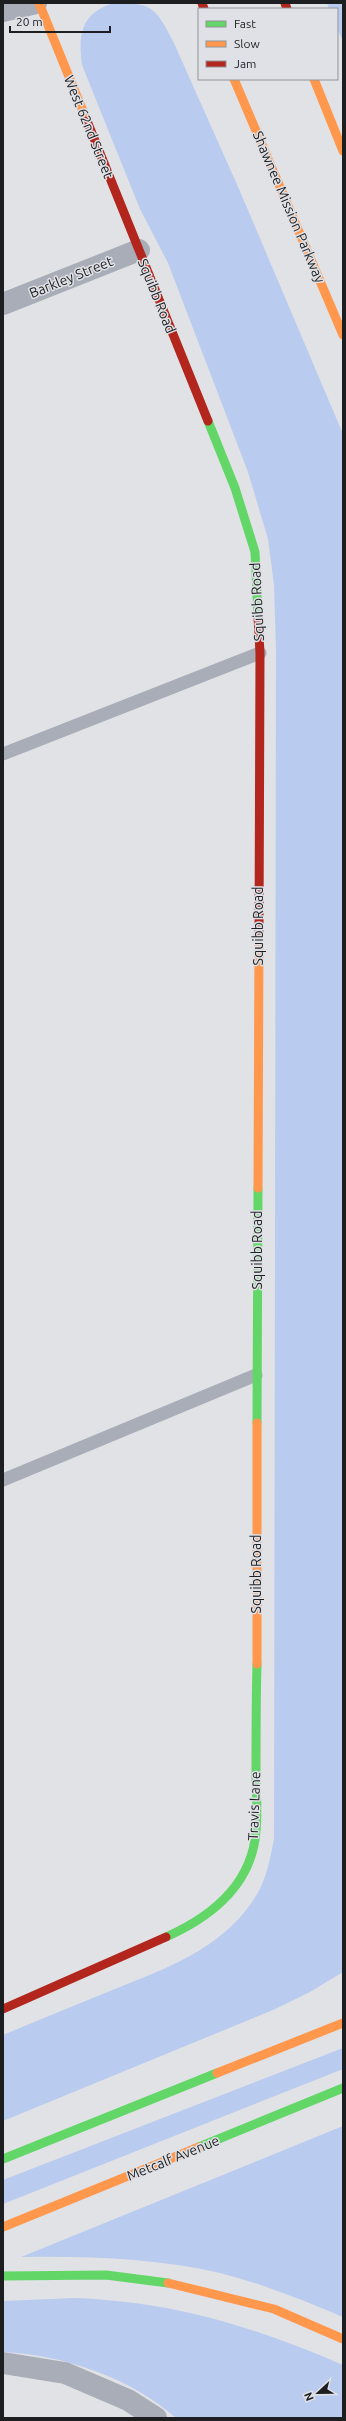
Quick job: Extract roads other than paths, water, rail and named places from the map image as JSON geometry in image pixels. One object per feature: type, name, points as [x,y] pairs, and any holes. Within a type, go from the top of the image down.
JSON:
[{"type":"main road","name":"West 62nd Street","points":[[38,3],[139,250]]},
{"type":"main road","name":"Shawnee Mission Parkway","points":[[234,80],[343,335]]},
{"type":"main road","points":[[314,80],[343,152]]},
{"type":"main road","name":"Squibb Road","points":[[139,250],[247,520],[256,560],[260,653],[256,1623]]},
{"type":"main road","name":"Travis Lane","points":[[3,2009],[193,1925],[216,1910],[235,1888],[250,1857],[256,1832],[256,1623]]},
{"type":"main road","points":[[3,2158],[343,2023]]},
{"type":"main road","name":"Metcalf Avenue","points":[[3,2227],[343,2088]]},
{"type":"main road","points":[[3,2276],[106,2276],[179,2285],[274,2310],[343,2339]]},
{"type":"street","points":[[3,11],[38,3]]},
{"type":"street","name":"Barkley Street","points":[[3,304],[139,250]]},
{"type":"street","points":[[3,2363],[65,2373],[128,2400],[156,2418]]},
{"type":"lane","points":[[3,754],[260,653]]},
{"type":"lane","points":[[3,1480],[256,1375]]}]
